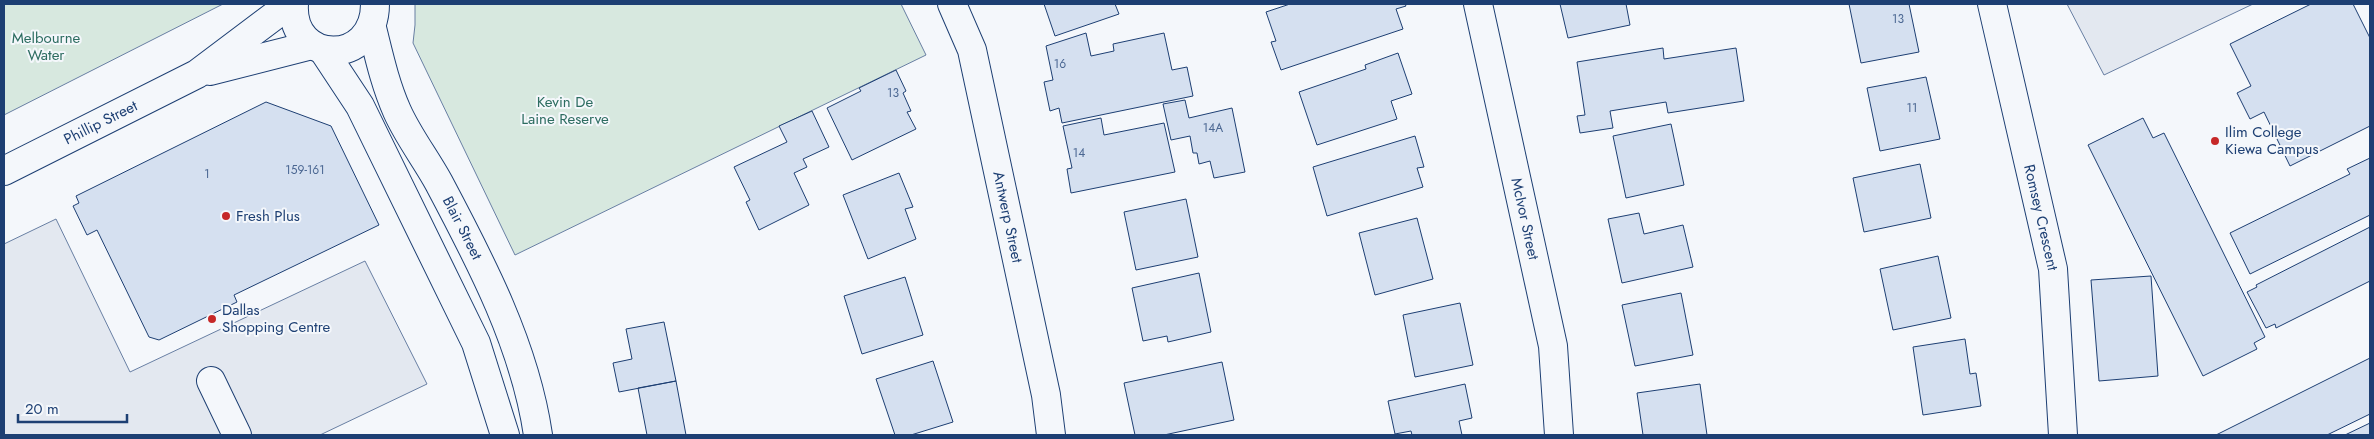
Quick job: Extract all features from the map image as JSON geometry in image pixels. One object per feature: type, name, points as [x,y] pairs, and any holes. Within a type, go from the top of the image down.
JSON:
[{"type":"street","points":[[292,4],[296,26],[317,47],[360,106],[476,343],[505,435]]},
{"type":"street","name":"Phillip Street","points":[[4,171],[197,74],[292,4]]},
{"type":"street","name":"Antwerp Street","points":[[952,4],[972,50],[1046,395],[1052,435]]},
{"type":"street","name":"McIvor Street","points":[[1478,4],[1553,346],[1559,435]]},
{"type":"street","name":"Romsey Crescent","points":[[1992,4],[2053,270],[2063,435]]},
{"type":"street","name":"Phillip Street","points":[[197,74],[317,47],[338,51],[351,47],[363,40],[373,16]]},
{"type":"street","name":"Blair Street","points":[[373,16],[386,80],[397,111],[465,234],[512,337],[533,401],[538,435]]},
{"type":"street","points":[[211,381],[237,435]]},
{"type":"green space","name":"Melbourne Water","points":[[4,4],[223,4],[4,115]]},
{"type":"green space","name":"Kevin De Laine Reserve","points":[[415,4],[901,4],[926,55],[515,255],[413,43]]},
{"type":"shaded area","points":[[2067,4],[2253,4],[2104,75]]},
{"type":"shaded area","points":[[56,219],[130,372],[365,261],[427,384],[320,435],[4,435],[4,244]]},
{"type":"building","points":[[1044,4],[1115,4],[1119,14],[1055,36]]},
{"type":"building","points":[[1290,4],[1405,4],[1406,6],[1396,9],[1403,29],[1281,70],[1271,42],[1276,41],[1266,12]]},
{"type":"building","points":[[1560,4],[1626,4],[1630,25],[1568,38]]},
{"type":"building","points":[[1849,4],[1909,4],[1919,52],[1861,63]]},
{"type":"building","points":[[2311,4],[2353,4],[2370,38],[2370,126],[2290,166],[2264,112],[2250,119],[2237,93],[2251,86],[2230,44]]},
{"type":"building","points":[[1086,33],[1091,56],[1114,51],[1113,44],[1164,33],[1172,70],[1187,67],[1193,96],[1062,123],[1059,108],[1050,111],[1044,82],[1053,80],[1046,46]]},
{"type":"building","points":[[1663,48],[1664,59],[1736,48],[1744,101],[1668,113],[1666,102],[1610,111],[1613,128],[1580,133],[1577,116],[1585,115],[1577,62]]},
{"type":"building","points":[[1398,53],[1412,94],[1391,101],[1397,119],[1317,145],[1299,92],[1366,69],[1365,65]]},
{"type":"building","points":[[896,70],[906,91],[903,93],[911,111],[907,112],[916,129],[852,160],[827,108],[861,91],[859,88]]},
{"type":"building","points":[[1926,77],[1940,139],[1880,151],[1867,88]]},
{"type":"building","points":[[1185,100],[1189,118],[1232,108],[1245,172],[1214,178],[1210,161],[1199,164],[1197,153],[1193,153],[1190,136],[1171,140],[1163,104]]},
{"type":"building","name":"Fresh Plus","points":[[266,102],[331,126],[379,225],[234,295],[237,302],[159,340],[149,337],[97,230],[87,235],[73,206],[79,203],[76,196]]},
{"type":"building","points":[[812,111],[829,147],[803,159],[807,167],[794,173],[809,205],[759,230],[746,202],[750,200],[734,167],[787,142],[779,126]]},
{"type":"building","points":[[1101,118],[1104,135],[1164,123],[1175,172],[1071,193],[1067,169],[1072,168],[1063,126]]},
{"type":"building","points":[[2143,118],[2153,138],[2164,133],[2265,337],[2254,343],[2257,349],[2203,376],[2088,145]]},
{"type":"building","points":[[1671,124],[1684,185],[1626,198],[1613,136]]},
{"type":"building","points":[[1415,136],[1424,167],[1417,168],[1423,187],[1327,216],[1313,167]]},
{"type":"building","points":[[2370,158],[2370,215],[2250,274],[2230,233],[2350,174],[2347,169]]},
{"type":"building","points":[[1920,164],[1931,218],[1864,232],[1853,178]]},
{"type":"building","points":[[899,173],[913,207],[905,209],[916,239],[868,259],[843,195]]},
{"type":"building","points":[[1186,199],[1198,257],[1136,270],[1124,212]]},
{"type":"building","points":[[1639,213],[1644,234],[1683,225],[1693,267],[1622,283],[1608,219]]},
{"type":"building","points":[[1417,218],[1433,279],[1375,295],[1359,233]]},
{"type":"building","points":[[2370,227],[2370,281],[2276,328],[2275,324],[2266,328],[2247,292],[2257,287],[2256,285]]},
{"type":"building","points":[[1938,256],[1951,318],[1893,330],[1880,269]]},
{"type":"building","points":[[1199,273],[1211,332],[1168,342],[1167,336],[1143,341],[1132,288]]},
{"type":"building","points":[[2151,276],[2158,376],[2099,381],[2091,280]]},
{"type":"building","points":[[905,277],[923,335],[862,354],[844,296]]},
{"type":"building","points":[[1681,293],[1693,355],[1635,366],[1622,305]]},
{"type":"building","points":[[1460,303],[1473,365],[1415,377],[1403,315]]},
{"type":"building","points":[[664,322],[676,381],[619,392],[613,363],[632,359],[626,329]]},
{"type":"building","points":[[1965,339],[1970,374],[1976,373],[1981,406],[1923,415],[1913,347]]},
{"type":"building","points":[[2370,358],[2370,414],[2327,435],[2216,435]]},
{"type":"building","points":[[933,361],[953,422],[911,435],[895,435],[876,379]]},
{"type":"building","points":[[1222,362],[1234,420],[1164,435],[1135,435],[1124,383]]},
{"type":"building","points":[[676,381],[686,435],[647,435],[638,388]]},
{"type":"building","points":[[1465,384],[1472,418],[1459,421],[1462,435],[1412,435],[1411,431],[1395,434],[1388,401]]},
{"type":"building","points":[[1700,384],[1707,435],[1643,435],[1637,393]]},
{"type":"building","points":[[2370,423],[2370,435],[2345,435]]},
{"type":"place","name":"Ilim College Kiewa Campus","points":[[2215,141]]},
{"type":"place","name":"Fresh Plus","points":[[226,216]]},
{"type":"place","name":"Dallas Shopping Centre","points":[[212,319]]}]
